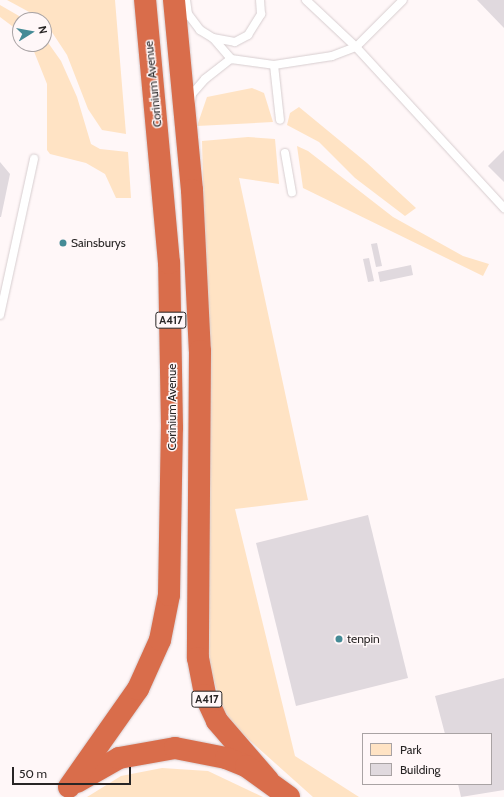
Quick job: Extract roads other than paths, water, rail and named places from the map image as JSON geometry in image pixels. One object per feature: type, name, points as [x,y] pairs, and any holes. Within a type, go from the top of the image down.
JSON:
[{"type":"highway","name":"Corinium Avenue","points":[[64,792],[138,689],[160,640],[169,595],[172,420],[168,263],[145,0]]},
{"type":"highway","name":"A417","points":[[174,0],[187,121],[200,382],[198,658],[205,695],[217,721],[283,791]]},
{"type":"highway","points":[[64,792],[119,758],[156,749],[188,750],[226,758],[283,791]]},
{"type":"lane","points":[[186,0],[188,14],[200,30],[213,38],[231,59],[274,65],[332,56],[356,47],[403,0]]},
{"type":"lane","points":[[213,38],[235,42],[248,35],[261,14],[260,0]]},
{"type":"lane","points":[[306,0],[356,47],[504,208]]},
{"type":"lane","points":[[187,121],[192,94],[231,59]]},
{"type":"lane","points":[[274,65],[280,120]]},
{"type":"lane","points":[[286,152],[292,192]]},
{"type":"lane","points":[[0,315],[34,159]]},
{"type":"place","name":"Sainsburys","points":[[63,243]]},
{"type":"place","name":"tenpin","points":[[339,639]]}]
